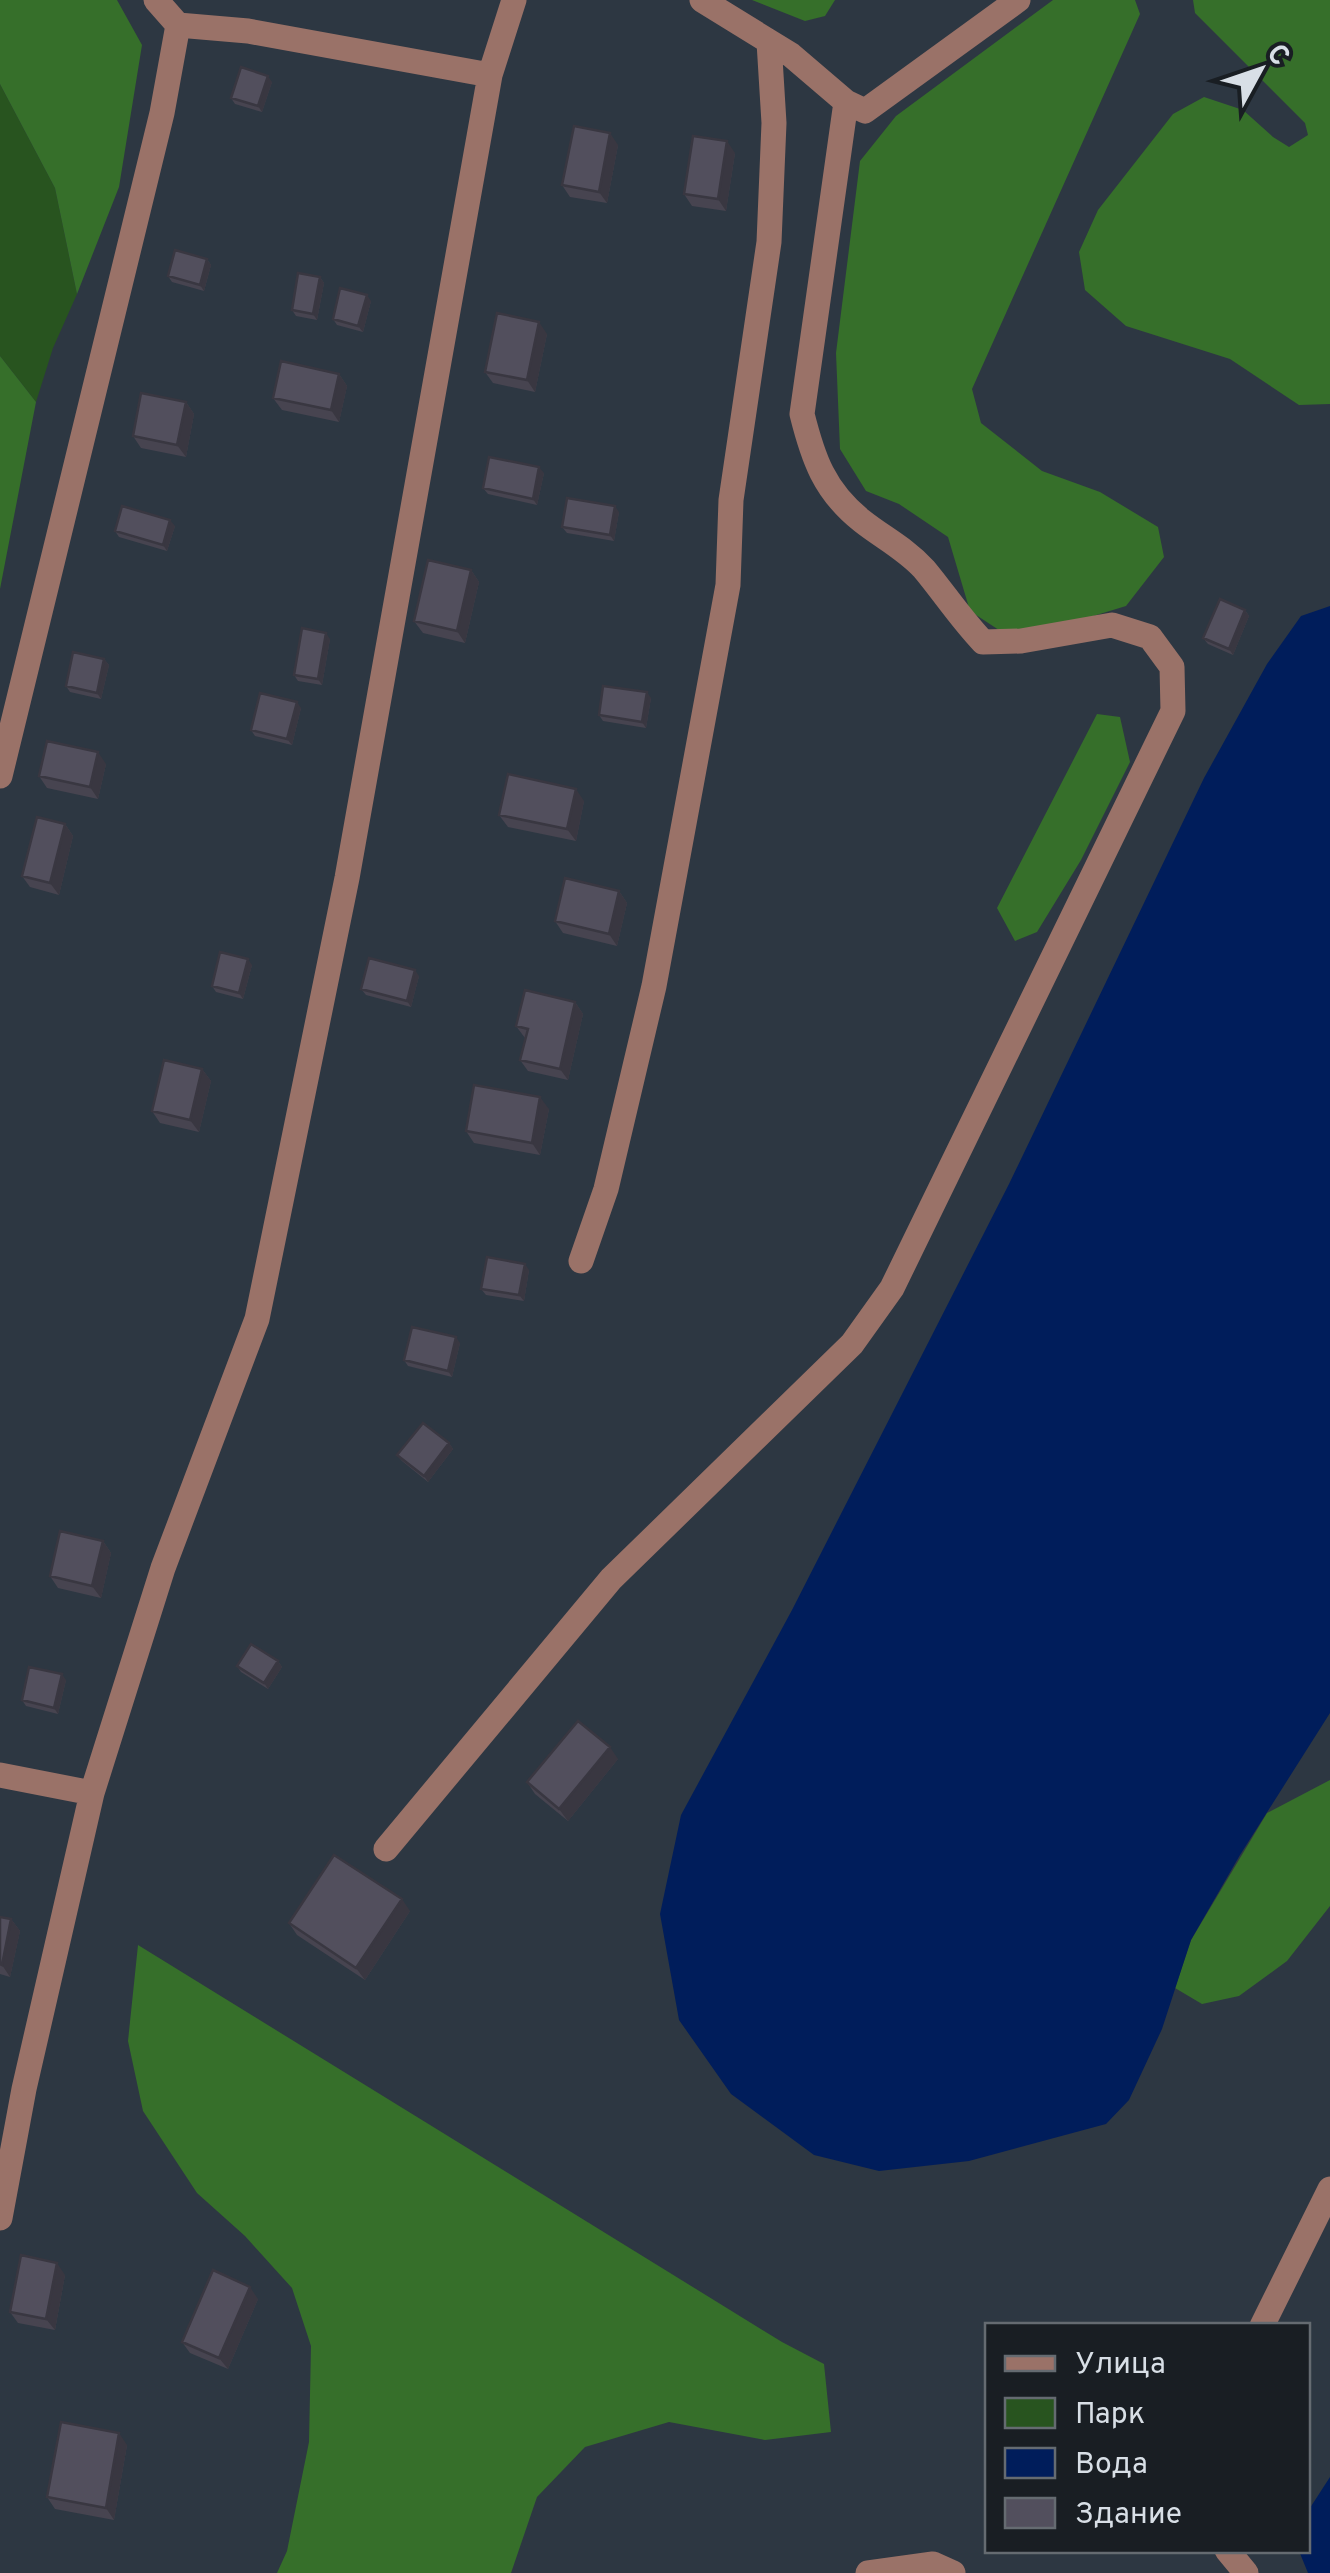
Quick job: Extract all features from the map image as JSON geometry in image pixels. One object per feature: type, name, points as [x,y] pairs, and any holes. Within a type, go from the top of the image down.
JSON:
[{"type":"street","points":[[156,0],[178,25],[248,31],[490,75]]},
{"type":"street","points":[[0,2218],[24,2089],[92,1793],[163,1568],[257,1319],[348,878],[490,75],[514,0]]},
{"type":"street","points":[[702,0],[791,56],[846,102],[865,111],[1018,0]]},
{"type":"street","points":[[0,776],[162,114],[178,25]]},
{"type":"street","points":[[581,1261],[606,1189],[654,986],[728,585],[731,500],[769,242],[774,123],[769,42]]},
{"type":"street","points":[[386,1849],[611,1579],[852,1344],[892,1288],[1173,712],[1172,667],[1150,637],[1112,625],[1020,641],[983,642],[923,568],[836,496],[815,464],[802,414],[846,102]]},
{"type":"street","points":[[0,1775],[92,1793]]},
{"type":"street","points":[[1263,2323],[1330,2189]]},
{"type":"street","points":[[1230,2553],[1246,2573]]},
{"type":"street","points":[[868,2573],[933,2564],[954,2573]]},
{"type":"green space","points":[[0,0],[117,0],[142,45],[119,187],[77,294],[55,188],[0,84]]},
{"type":"green space","points":[[752,0],[835,0],[825,16],[805,21]]},
{"type":"green space","points":[[1053,0],[1135,0],[1140,14],[972,389],[981,423],[1042,471],[1100,492],[1158,527],[1164,557],[1126,606],[1067,624],[1005,634],[970,611],[948,537],[899,504],[866,491],[840,449],[836,353],[860,161],[896,116]]},
{"type":"green space","points":[[1193,0],[1330,0],[1330,404],[1299,405],[1230,359],[1126,326],[1085,290],[1079,252],[1098,210],[1173,114],[1204,97],[1243,110],[1289,147],[1308,135],[1305,123],[1195,13]]},
{"type":"green space","points":[[0,84],[55,188],[77,294],[53,348],[36,402],[0,356]]},
{"type":"green space","points":[[0,356],[36,402],[0,589]]},
{"type":"green space","points":[[1097,714],[1120,717],[1130,762],[1081,860],[1037,932],[1015,941],[997,908]]},
{"type":"green space","points":[[1330,1780],[1330,1906],[1287,1961],[1239,1996],[1202,2004],[1175,1988],[1191,1940],[1267,1813]]},
{"type":"green space","points":[[138,1945],[782,2342],[824,2364],[831,2432],[765,2440],[669,2422],[585,2447],[537,2497],[511,2573],[277,2573],[287,2551],[309,2442],[311,2346],[292,2288],[245,2236],[197,2193],[143,2111],[128,2041]]},
{"type":"water","points":[[1330,606],[1330,1713],[1191,1940],[1162,2029],[1129,2100],[1106,2124],[969,2161],[879,2171],[814,2155],[731,2094],[679,2020],[660,1914],[681,1815],[792,1610],[1009,1184],[1204,778],[1267,664],[1301,616]]},
{"type":"water","points":[[1330,2477],[1330,2573],[1308,2573],[1300,2553],[1310,2553],[1310,2508]]},
{"type":"building","points":[[241,67],[268,76],[258,106],[231,98]]},
{"type":"building","points":[[574,126],[610,133],[599,192],[562,185]]},
{"type":"building","points":[[693,136],[727,141],[718,199],[684,194]]},
{"type":"building","points":[[175,250],[207,259],[200,285],[168,276]]},
{"type":"building","points":[[298,273],[320,277],[313,314],[292,310]]},
{"type":"building","points":[[340,288],[367,295],[358,326],[333,319]]},
{"type":"building","points":[[497,313],[539,322],[527,380],[485,372]]},
{"type":"building","points":[[281,361],[339,374],[331,410],[273,398]]},
{"type":"building","points":[[141,393],[186,402],[177,445],[133,436]]},
{"type":"building","points":[[489,457],[539,467],[533,499],[483,488]]},
{"type":"building","points":[[567,498],[615,506],[610,535],[562,527]]},
{"type":"building","points":[[122,506],[170,520],[163,545],[115,531]]},
{"type":"building","points":[[428,560],[471,570],[457,631],[414,621]]},
{"type":"building","points":[[1220,599],[1245,610],[1229,649],[1203,638]]},
{"type":"building","points":[[302,628],[326,633],[318,679],[294,675]]},
{"type":"building","points":[[73,652],[104,659],[97,693],[66,686]]},
{"type":"building","points":[[603,686],[647,692],[642,722],[599,715]]},
{"type":"building","points":[[260,693],[297,702],[287,739],[251,730]]},
{"type":"building","points":[[47,741],[98,752],[90,787],[39,776]]},
{"type":"building","points":[[508,774],[576,789],[567,829],[499,815]]},
{"type":"building","points":[[37,817],[65,824],[50,883],[22,876]]},
{"type":"building","points":[[565,878],[619,891],[609,934],[555,921]]},
{"type":"building","points":[[220,952],[248,959],[239,993],[212,986]]},
{"type":"building","points":[[369,958],[415,970],[407,1001],[361,989]]},
{"type":"building","points":[[525,990],[575,1002],[560,1069],[520,1060],[528,1029],[516,1026]]},
{"type":"building","points":[[164,1060],[202,1069],[190,1120],[152,1111]]},
{"type":"building","points":[[474,1085],[540,1097],[532,1143],[466,1131]]},
{"type":"building","points":[[487,1257],[525,1264],[519,1295],[481,1289]]},
{"type":"building","points":[[412,1327],[456,1337],[448,1371],[404,1360]]},
{"type":"building","points":[[423,1423],[449,1443],[424,1476],[397,1455]]},
{"type":"building","points":[[60,1531],[103,1541],[92,1586],[50,1576]]},
{"type":"building","points":[[251,1644],[278,1661],[264,1683],[237,1666]]},
{"type":"building","points":[[29,1667],[62,1674],[54,1708],[22,1700]]},
{"type":"building","points":[[578,1721],[610,1747],[559,1809],[527,1782]]},
{"type":"building","points":[[334,1855],[402,1899],[356,1968],[289,1923]]},
{"type":"building","points":[[0,1917],[11,1919],[2,1965],[0,1964]]},
{"type":"building","points":[[21,2255],[57,2263],[46,2319],[10,2312]]},
{"type":"building","points":[[213,2270],[250,2287],[219,2358],[182,2342]]},
{"type":"building","points":[[61,2422],[119,2433],[106,2508],[47,2497]]}]
